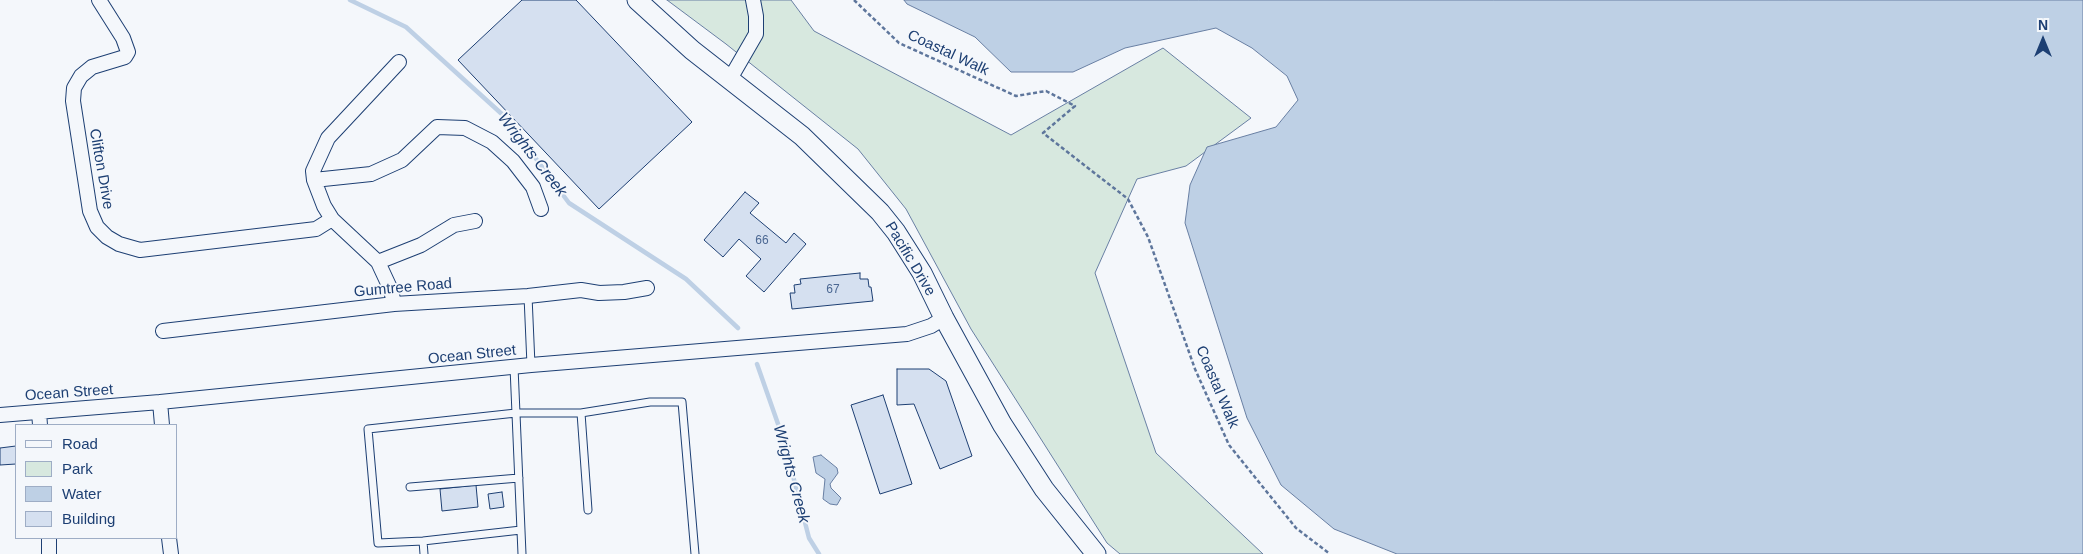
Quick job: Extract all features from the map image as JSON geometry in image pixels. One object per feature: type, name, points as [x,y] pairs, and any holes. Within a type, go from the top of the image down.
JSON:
[{"type":"street","name":"Clifton Drive","points":[[99,0],[123,38],[128,52],[125,57],[92,67],[81,76],[74,88],[73,100],[90,211],[97,227],[107,237],[125,247],[140,250],[316,228],[332,219]]},
{"type":"street","name":"Pacific Drive","points":[[637,0],[692,50],[802,136],[880,212],[896,232],[922,273],[944,318],[1002,424],[1044,489],[1089,551]]},
{"type":"street","points":[[730,79],[756,34],[754,0]]},
{"type":"street","points":[[394,304],[392,290],[378,262],[332,219],[324,206],[314,180],[313,171],[328,138],[399,62]]},
{"type":"street","points":[[314,180],[370,174],[402,160],[437,127],[465,128],[492,142],[513,161],[533,187],[541,208]]},
{"type":"street","points":[[378,262],[421,245],[454,225],[476,220]]},
{"type":"street","name":"Gumtree Road","points":[[163,332],[394,304],[528,296],[581,290],[599,293],[624,292],[646,288]]},
{"type":"street","name":"Ocean Street","points":[[0,415],[39,419],[160,402],[531,365],[907,334],[931,326],[944,318]]},
{"type":"street","points":[[160,402],[162,424]]},
{"type":"street","points":[[49,539],[49,554]]},
{"type":"street","points":[[169,539],[170,554]]},
{"type":"lane","points":[[528,296],[531,365]]},
{"type":"lane","points":[[514,367],[522,554]]},
{"type":"lane","points":[[521,530],[423,541],[378,543],[368,429],[516,413],[581,413],[650,402],[682,402],[695,554]]},
{"type":"lane","points":[[581,413],[588,510]]},
{"type":"lane","points":[[410,487],[518,478]]},
{"type":"lane","points":[[423,541],[424,554]]},
{"type":"path","name":"Coastal Walk","points":[[854,0],[899,43],[1016,96],[1046,91],[1075,106],[1043,133],[1128,199],[1148,237],[1195,369],[1229,445],[1296,528],[1330,554]]},
{"type":"green space","points":[[667,0],[791,0],[814,31],[1011,135],[1163,48],[1251,118],[1186,166],[1137,179],[1095,273],[1156,453],[1263,554],[1120,554],[1107,543],[971,329],[906,209],[858,149],[726,44]]},
{"type":"water","points":[[904,0],[2083,0],[2083,554],[1397,554],[1334,529],[1281,485],[1247,418],[1185,223],[1190,185],[1207,147],[1276,127],[1298,100],[1287,76],[1252,48],[1216,28],[1125,48],[1073,72],[1011,72],[975,37],[907,4]]},
{"type":"water","points":[[821,455],[837,468],[838,473],[830,484],[831,488],[841,498],[837,505],[830,504],[823,499],[825,479],[816,473],[813,457]]},
{"type":"building","points":[[522,0],[576,0],[692,122],[599,209],[458,60]]},
{"type":"building","points":[[745,192],[759,203],[750,213],[786,243],[794,233],[806,244],[764,292],[746,276],[761,259],[739,239],[723,257],[704,240]]},
{"type":"building","points":[[860,273],[860,279],[868,279],[873,301],[792,309],[790,293],[795,293],[794,285],[801,284],[800,279]]},
{"type":"building","points":[[897,369],[929,369],[946,381],[972,456],[940,469],[914,404],[897,405]]},
{"type":"building","points":[[883,395],[912,484],[880,494],[851,405]]},
{"type":"building","points":[[15,446],[15,464],[0,465],[0,448]]},
{"type":"building","points":[[476,485],[478,507],[442,511],[440,489]]},
{"type":"building","points":[[502,492],[504,507],[490,509],[488,494]]},
{"type":"waterway","name":"Wrights Creek","points":[[350,0],[406,27],[504,116],[569,203],[686,279],[738,328]]},
{"type":"waterway","name":"Wrights Creek","points":[[757,364],[784,441],[809,538],[819,554]]}]
